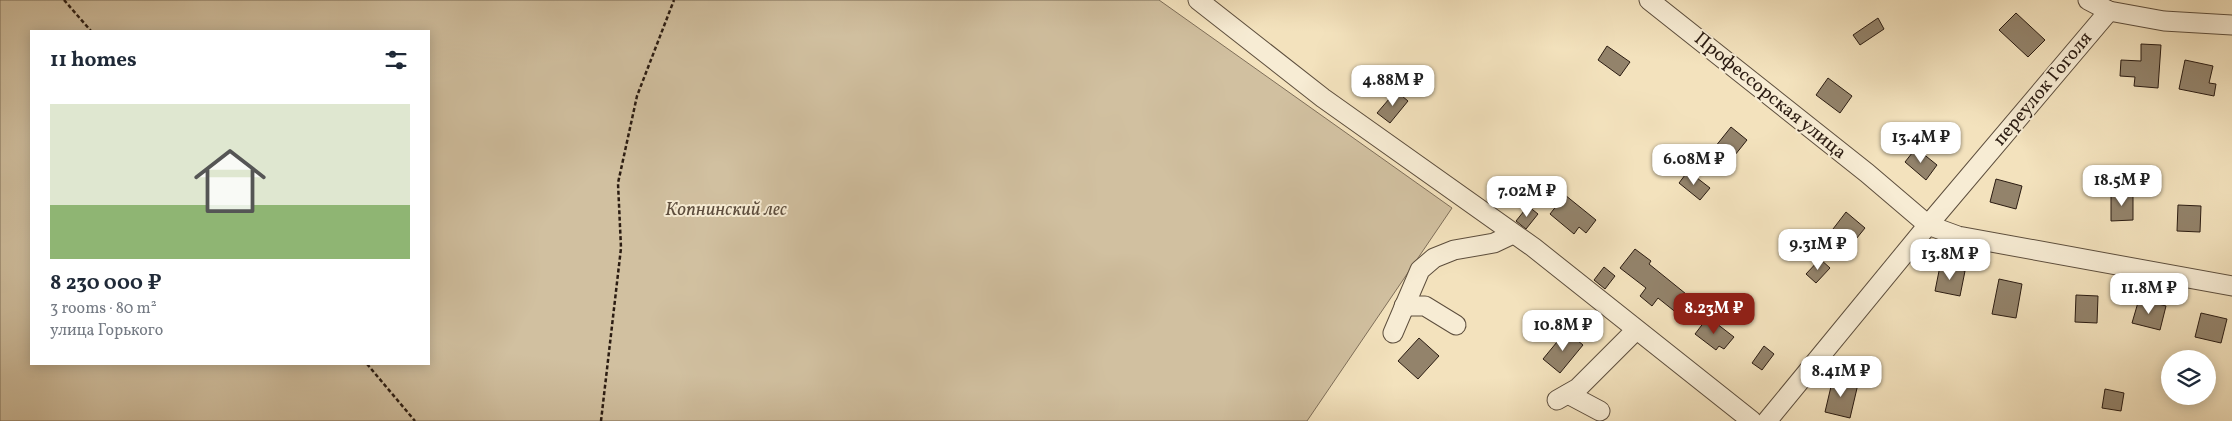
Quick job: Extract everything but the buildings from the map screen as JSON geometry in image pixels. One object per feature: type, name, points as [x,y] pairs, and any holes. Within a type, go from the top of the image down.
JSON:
[{"type":"street","points":[[1198,0],[1323,98],[1514,234],[1752,421]]},
{"type":"street","name":"Профессорская улица","points":[[1649,0],[1867,173],[1928,225],[1958,236],[2232,286]]},
{"type":"street","points":[[2088,0],[2109,11],[2164,20],[2232,25]]},
{"type":"street","name":"переулок Гоголя","points":[[1767,421],[1928,225],[2109,11]]},
{"type":"street","points":[[1392,333],[1420,270],[1434,258],[1454,250],[1494,243],[1514,234]]},
{"type":"street","points":[[1404,306],[1425,306],[1456,325]]},
{"type":"street","points":[[1600,410],[1562,397],[1578,388],[1636,330]]},
{"type":"path","points":[[64,0],[89,30]]},
{"type":"path","points":[[601,421],[621,248],[618,183],[637,96],[674,0]]},
{"type":"path","points":[[369,365],[415,421]]},
{"type":"green space","name":"Копнинский лес","points":[[0,0],[1159,0],[1452,208],[1307,421],[0,421]]}]
